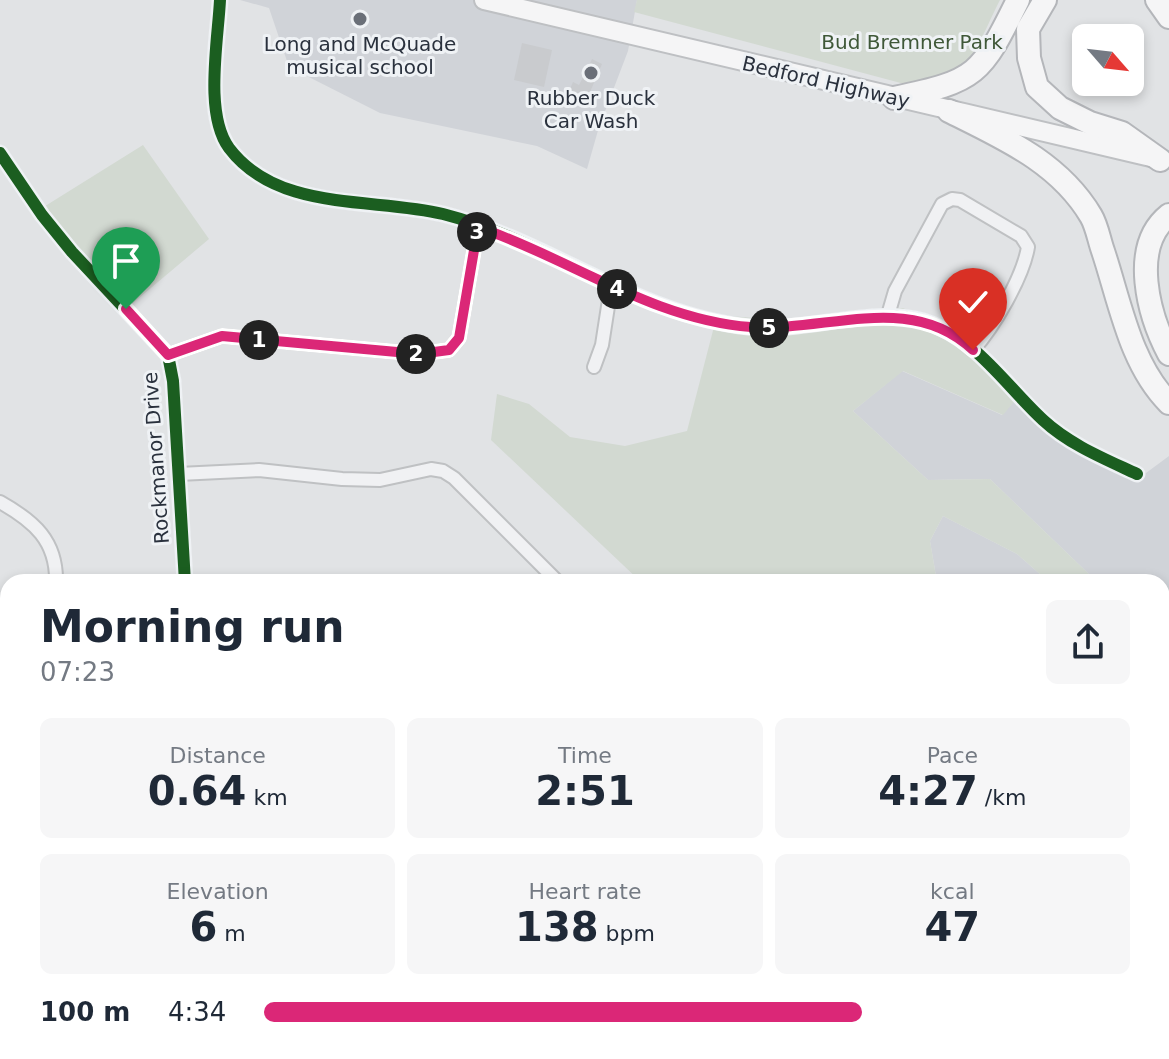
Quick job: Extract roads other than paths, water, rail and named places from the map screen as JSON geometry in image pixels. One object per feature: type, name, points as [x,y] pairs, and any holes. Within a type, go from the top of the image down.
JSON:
[{"type":"highway","points":[[894,98],[939,89],[965,79],[990,53],[1018,0]]},
{"type":"highway","points":[[1045,0],[1028,29],[1029,58],[1037,87],[1060,108],[1090,123],[1122,133],[1165,161]]},
{"type":"highway","points":[[1157,0],[1169,17]]},
{"type":"highway","points":[[949,111],[1035,155],[1065,183],[1092,217],[1122,316],[1155,389],[1169,403]]},
{"type":"highway","points":[[1169,215],[1161,222],[1148,255],[1146,289],[1153,323],[1169,354]]},
{"type":"main road","name":"Bedford Highway","points":[[484,0],[1165,161]]},
{"type":"street","points":[[220,0],[215,110],[229,148],[250,169],[271,183],[314,196],[443,214],[515,240],[611,287],[681,312],[748,327],[795,328],[888,315],[924,321],[964,341],[1044,421],[1066,438],[1137,474]]},
{"type":"street","name":"Rockmanor Drive","points":[[0,153],[42,215],[72,252],[168,355],[173,381],[185,574]]},
{"type":"street","points":[[888,315],[895,291],[942,204],[952,199],[960,200],[1021,236],[1028,247],[1026,260],[992,324],[973,350]]},
{"type":"street","points":[[168,355],[222,336],[419,354],[449,350],[459,338],[478,227]]},
{"type":"street","points":[[594,367],[602,345],[611,287]]},
{"type":"street","points":[[179,474],[259,470],[380,480],[431,469],[443,471],[488,510],[550,574]]},
{"type":"street","points":[[0,502],[19,513],[48,540],[54,554],[55,574]]},
{"type":"place","name":"Long and McQuade musical school","points":[[360,19]]},
{"type":"place","name":"Rubber Duck Car Wash","points":[[591,73]]},
{"type":"park label","name":"Bud Bremner Park","points":[[912,42]]}]
